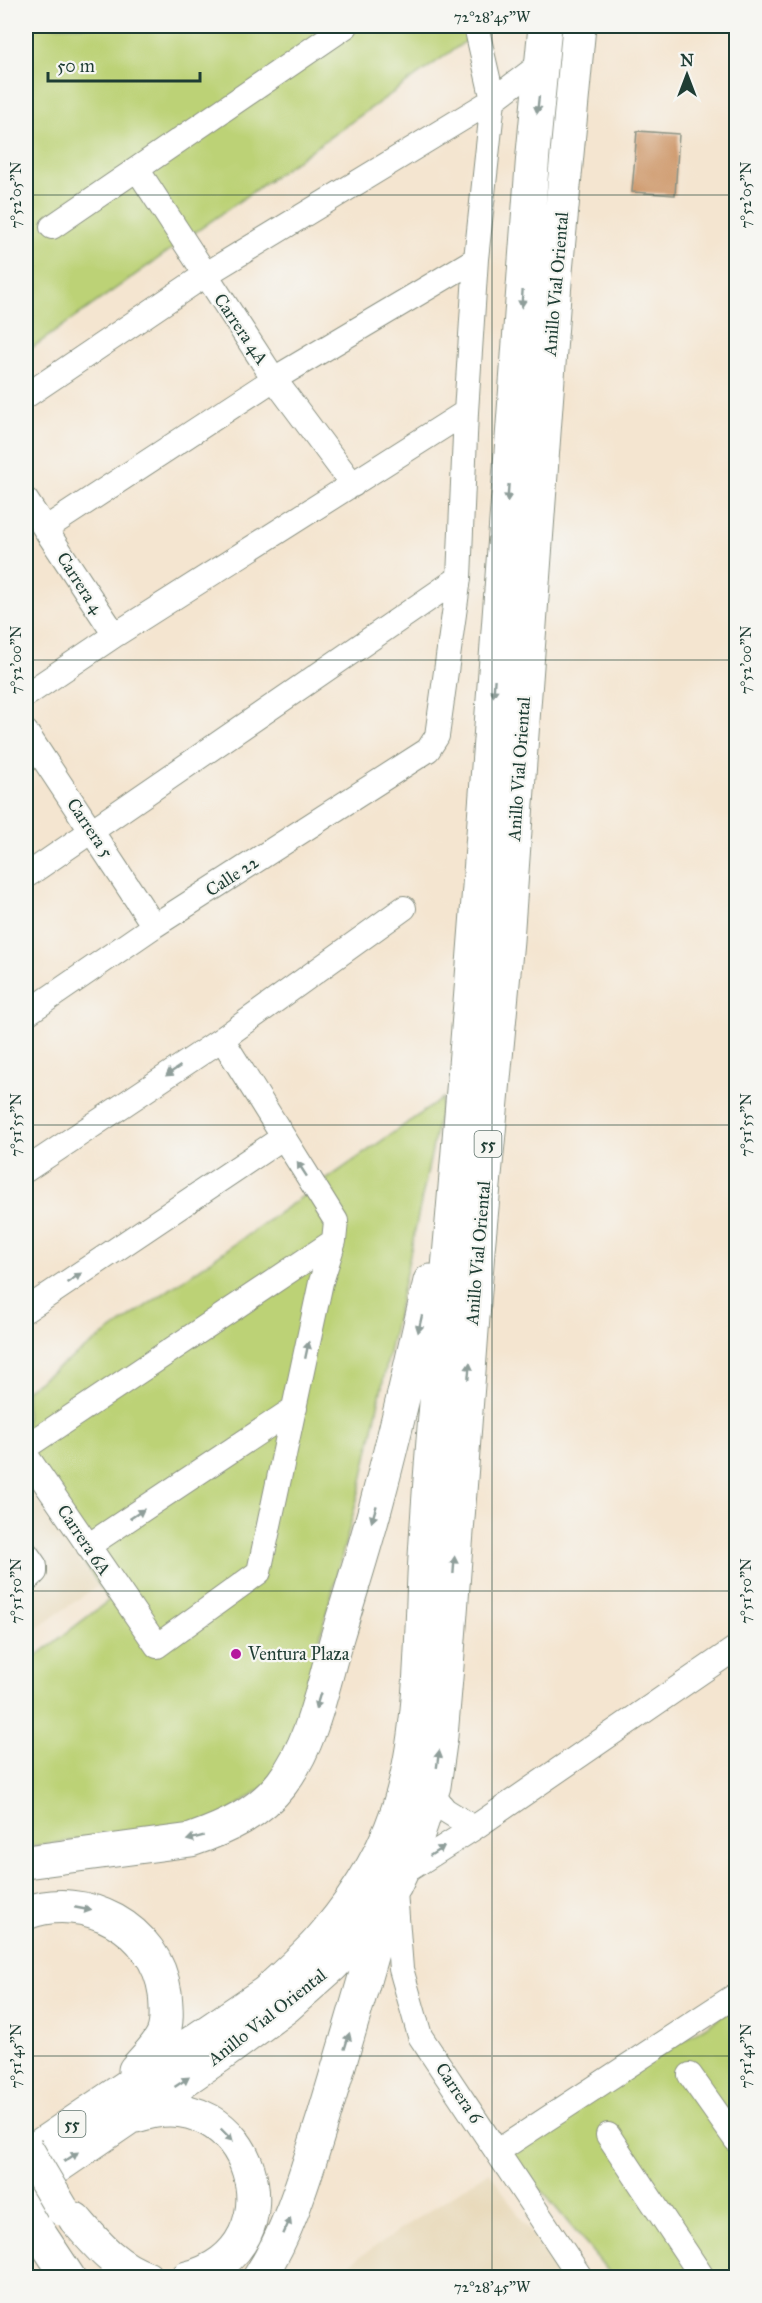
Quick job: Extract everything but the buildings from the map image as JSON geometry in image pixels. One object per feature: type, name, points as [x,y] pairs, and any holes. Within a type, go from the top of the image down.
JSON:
[{"type":"highway","name":"Anillo Vial Oriental","points":[[26,2155],[265,1993],[304,1956],[326,1934],[354,1895],[382,1849],[402,1795],[420,1658],[428,1488],[478,914],[533,153],[545,26]]},
{"type":"highway","name":"Anillo Vial Oriental","points":[[26,2188],[221,2055],[303,1993],[345,1953],[394,1887],[418,1834],[432,1794],[441,1736],[446,1677],[478,1250],[507,940],[555,282],[579,26]]},
{"type":"highway","points":[[26,1862],[191,1840],[226,1827],[254,1810],[270,1796],[291,1770],[314,1716],[379,1495],[437,1246],[454,1208]]},
{"type":"highway","points":[[259,2277],[275,2252],[297,2199],[394,1887]]},
{"type":"highway","points":[[26,1913],[35,1909],[66,1906],[96,1911],[110,1917],[135,1935],[154,1960],[160,1974],[166,2003],[163,2034],[118,2092]]},
{"type":"highway","points":[[116,2126],[146,2112],[178,2110],[209,2120],[223,2129],[243,2154],[253,2185],[254,2201],[245,2232],[225,2258],[212,2268],[187,2277]]},
{"type":"highway","points":[[26,2148],[69,2214],[115,2277]]},
{"type":"highway","points":[[69,2214],[119,2265],[147,2277]]},
{"type":"street","points":[[52,227],[346,26]]},
{"type":"street","points":[[26,876],[459,578],[466,412],[476,258],[493,100],[476,26]]},
{"type":"street","points":[[26,396],[205,275],[493,100],[542,63]]},
{"type":"street","name":"Carrera 4A","points":[[137,169],[274,379],[353,485]]},
{"type":"street","points":[[45,529],[274,379],[476,258]]},
{"type":"street","points":[[26,695],[115,635],[466,412]]},
{"type":"street","name":"Carrera 4","points":[[26,500],[115,635]]},
{"type":"street","name":"Calle 22","points":[[26,1014],[154,926],[428,750],[437,736],[459,578]]},
{"type":"street","name":"Carrera 5","points":[[26,732],[154,926]]},
{"type":"street","points":[[26,1170],[222,1039],[404,909]]},
{"type":"street","points":[[88,1546],[295,1408],[321,1282],[334,1241],[336,1221],[222,1039]]},
{"type":"street","points":[[26,1311],[282,1138]]},
{"type":"street","points":[[26,1447],[334,1241]]},
{"type":"street","name":"Carrera 6A","points":[[26,1455],[157,1646],[259,1572],[295,1408]]},
{"type":"street","points":[[26,1553],[35,1566],[35,1572],[26,1581]]},
{"type":"street","points":[[394,1887],[474,1827],[736,1648]]},
{"type":"street","points":[[432,1794],[445,1810],[474,1827]]},
{"type":"street","name":"Carrera 6","points":[[394,1887],[401,1969],[420,2036],[581,2277]]},
{"type":"street","points":[[498,2151],[736,1995]]},
{"type":"street","points":[[690,2075],[736,2140]]},
{"type":"street","points":[[608,2135],[703,2277]]},
{"type":"shaded area","points":[[26,1485],[97,1586],[26,1636]]},
{"type":"shaded area","points":[[489,2171],[561,2277],[329,2277]]},
{"type":"green space","points":[[26,26],[487,26],[26,352]]},
{"type":"green space","points":[[443,1098],[362,1481],[302,1705],[280,1775],[217,1821],[26,1847],[26,1664],[109,1600],[26,1478],[26,1390]]},
{"type":"green space","points":[[736,2007],[736,2277],[613,2277],[509,2151]]},
{"type":"place","name":"Ventura Plaza","points":[[236,1654]]}]
